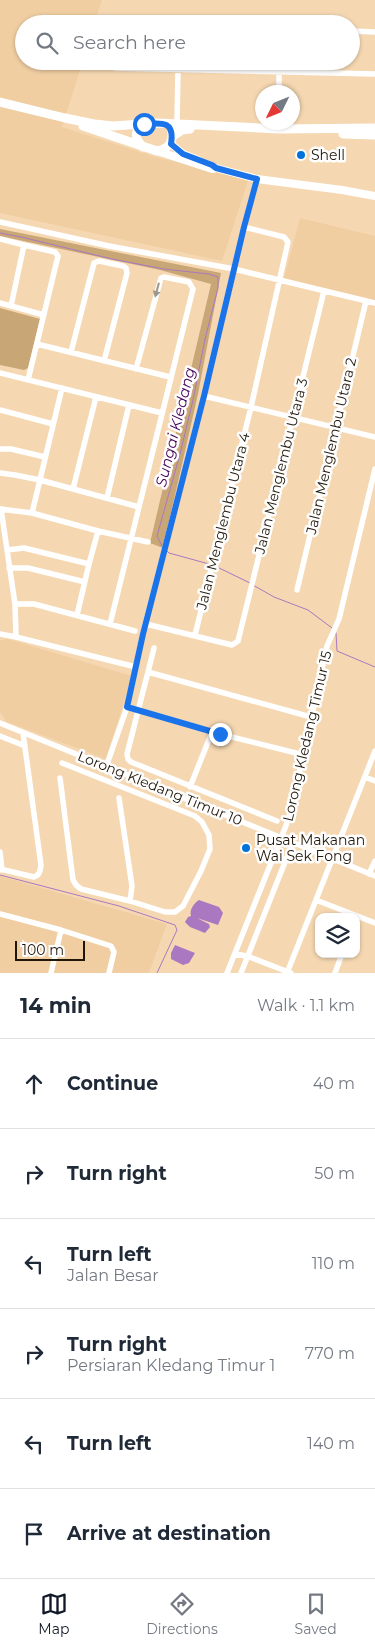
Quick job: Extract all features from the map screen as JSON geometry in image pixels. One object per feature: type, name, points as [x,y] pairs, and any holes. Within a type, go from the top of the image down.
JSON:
[{"type":"main road","points":[[0,102],[65,118],[113,126],[164,123],[188,126],[255,126]]},
{"type":"main road","points":[[65,118],[91,129],[212,169],[216,168],[257,179],[375,198]]},
{"type":"main road","points":[[164,123],[170,128],[172,140],[183,154],[216,168]]},
{"type":"main road","points":[[143,147],[136,138],[136,133],[144,124]]},
{"type":"main road","points":[[300,127],[374,129]]},
{"type":"main road","points":[[157,151],[168,148],[177,132],[189,129],[279,133],[374,129]]},
{"type":"street","points":[[360,31],[375,32]]},
{"type":"street","points":[[177,124],[178,70],[375,74]]},
{"type":"street","points":[[279,72],[279,85]]},
{"type":"street","points":[[106,767],[127,707],[257,179]]},
{"type":"street","points":[[0,222],[110,246],[234,269],[375,304]]},
{"type":"street","name":"Jalan Menglembu Utara 4","points":[[195,635],[215,557],[288,242],[284,237],[244,227]]},
{"type":"street","points":[[0,239],[55,252],[58,256],[28,380]]},
{"type":"street","points":[[11,306],[24,245]]},
{"type":"street","points":[[71,352],[92,266],[96,261],[123,266],[127,270],[104,361]]},
{"type":"street","points":[[110,624],[193,288],[189,282],[161,278],[136,369]]},
{"type":"street","name":"Jalan Menglembu Utara 3","points":[[195,635],[232,645],[238,640],[324,291]]},
{"type":"street","name":"Jalan Menglembu Utara 2","points":[[297,590],[366,301]]},
{"type":"street","points":[[0,304],[44,315]]},
{"type":"street","points":[[37,344],[170,377]]},
{"type":"street","points":[[0,373],[162,413]]},
{"type":"street","points":[[32,513],[62,388]]},
{"type":"street","points":[[73,489],[96,396]]},
{"type":"street","points":[[204,396],[375,437]]},
{"type":"street","points":[[107,498],[129,405]]},
{"type":"street","points":[[0,410],[53,424]]},
{"type":"street","points":[[0,449],[10,449],[45,458]]},
{"type":"street","name":"Lorong Kledang Timur 15","points":[[227,973],[282,837],[293,802],[311,717],[331,636],[339,620],[375,469]]},
{"type":"street","points":[[0,473],[40,480],[139,507]]},
{"type":"street","points":[[16,637],[15,604],[0,509],[32,513],[148,542]]},
{"type":"street","points":[[77,615],[98,531]]},
{"type":"street","points":[[7,550],[24,548],[89,564]]},
{"type":"street","points":[[9,568],[28,568],[85,582]]},
{"type":"street","points":[[15,604],[34,604],[135,632]]},
{"type":"street","points":[[146,624],[195,635]]},
{"type":"street","points":[[0,634],[136,667]]},
{"type":"street","points":[[154,648],[127,754],[128,759],[190,787],[277,821]]},
{"type":"street","points":[[148,672],[311,717]]},
{"type":"street","points":[[127,707],[212,732],[304,755]]},
{"type":"street","name":"Lorong Kledang Timur 10","points":[[0,723],[372,875]]},
{"type":"street","points":[[190,787],[212,732]]},
{"type":"street","points":[[0,852],[1,869],[34,877],[38,875],[41,865],[23,733]]},
{"type":"street","points":[[0,736],[25,746]]},
{"type":"street","points":[[235,954],[247,956],[289,973],[375,751]]},
{"type":"street","points":[[84,772],[88,760]]},
{"type":"street","points":[[60,778],[69,855],[73,880],[76,885],[81,889],[165,912],[175,912],[183,906],[210,849],[208,835],[202,822],[195,816],[62,763]]},
{"type":"street","points":[[365,777],[375,782]]},
{"type":"street","points":[[169,806],[174,794]]},
{"type":"street","points":[[206,807],[211,795]]},
{"type":"street","points":[[119,798],[132,886],[130,901]]},
{"type":"street","name":"Lorong Kledang Timur 15","points":[[241,973],[293,842]]},
{"type":"street","points":[[372,875],[375,860]]},
{"type":"street","points":[[316,900],[346,913]]},
{"type":"street","points":[[0,914],[61,930],[111,946],[114,952],[109,973]]},
{"type":"street","points":[[360,919],[375,923]]},
{"type":"street","points":[[51,973],[61,930]]},
{"type":"street","points":[[335,973],[341,958]]},
{"type":"shaded area","points":[[0,0],[102,0],[97,15],[15,15],[15,70],[80,70],[62,127],[159,158],[249,178],[222,261],[0,213]]},
{"type":"shaded area","points":[[300,218],[375,236],[375,300],[284,278]]},
{"type":"shaded area","points":[[0,229],[221,273],[198,394],[163,548],[150,543],[211,284],[160,270],[0,236]]},
{"type":"shaded area","points":[[0,308],[40,319],[28,368],[24,370],[0,365]]},
{"type":"shaded area","points":[[8,639],[132,676],[106,759],[7,722],[0,712],[0,640]]},
{"type":"shaded area","points":[[0,876],[167,924],[149,973],[0,973]]},
{"type":"shaded area","points":[[199,900],[219,907],[223,913],[218,925],[197,918],[209,924],[210,927],[205,933],[190,927],[185,922],[191,916],[192,907]]},
{"type":"shaded area","points":[[175,945],[195,953],[189,963],[183,965],[171,959],[171,953]]},
{"type":"waterway","name":"Sungai Kledang","points":[[0,233],[112,259],[218,277],[218,288],[205,339],[193,400],[157,536],[163,548]]},
{"type":"waterway","name":"Sungai Kledang","points":[[166,550],[169,553],[209,564]]},
{"type":"waterway","name":"Sungai Kledang","points":[[215,566],[250,583]]},
{"type":"waterway","name":"Sungai Kledang","points":[[253,585],[274,597],[308,610],[332,628]]},
{"type":"waterway","name":"Sungai Kledang","points":[[336,633],[337,651],[375,667]]},
{"type":"waterway","points":[[0,875],[119,906],[175,925],[177,930],[157,973]]},
{"type":"place","name":"Shell","points":[[301,155]]},
{"type":"place","name":"Pusat Makanan Wai Sek Fong","points":[[246,848]]},
{"type":"route","points":[[144,124],[164,123],[172,132],[171,144],[183,154],[216,168],[257,179],[143,634],[127,707],[220,734]]}]
